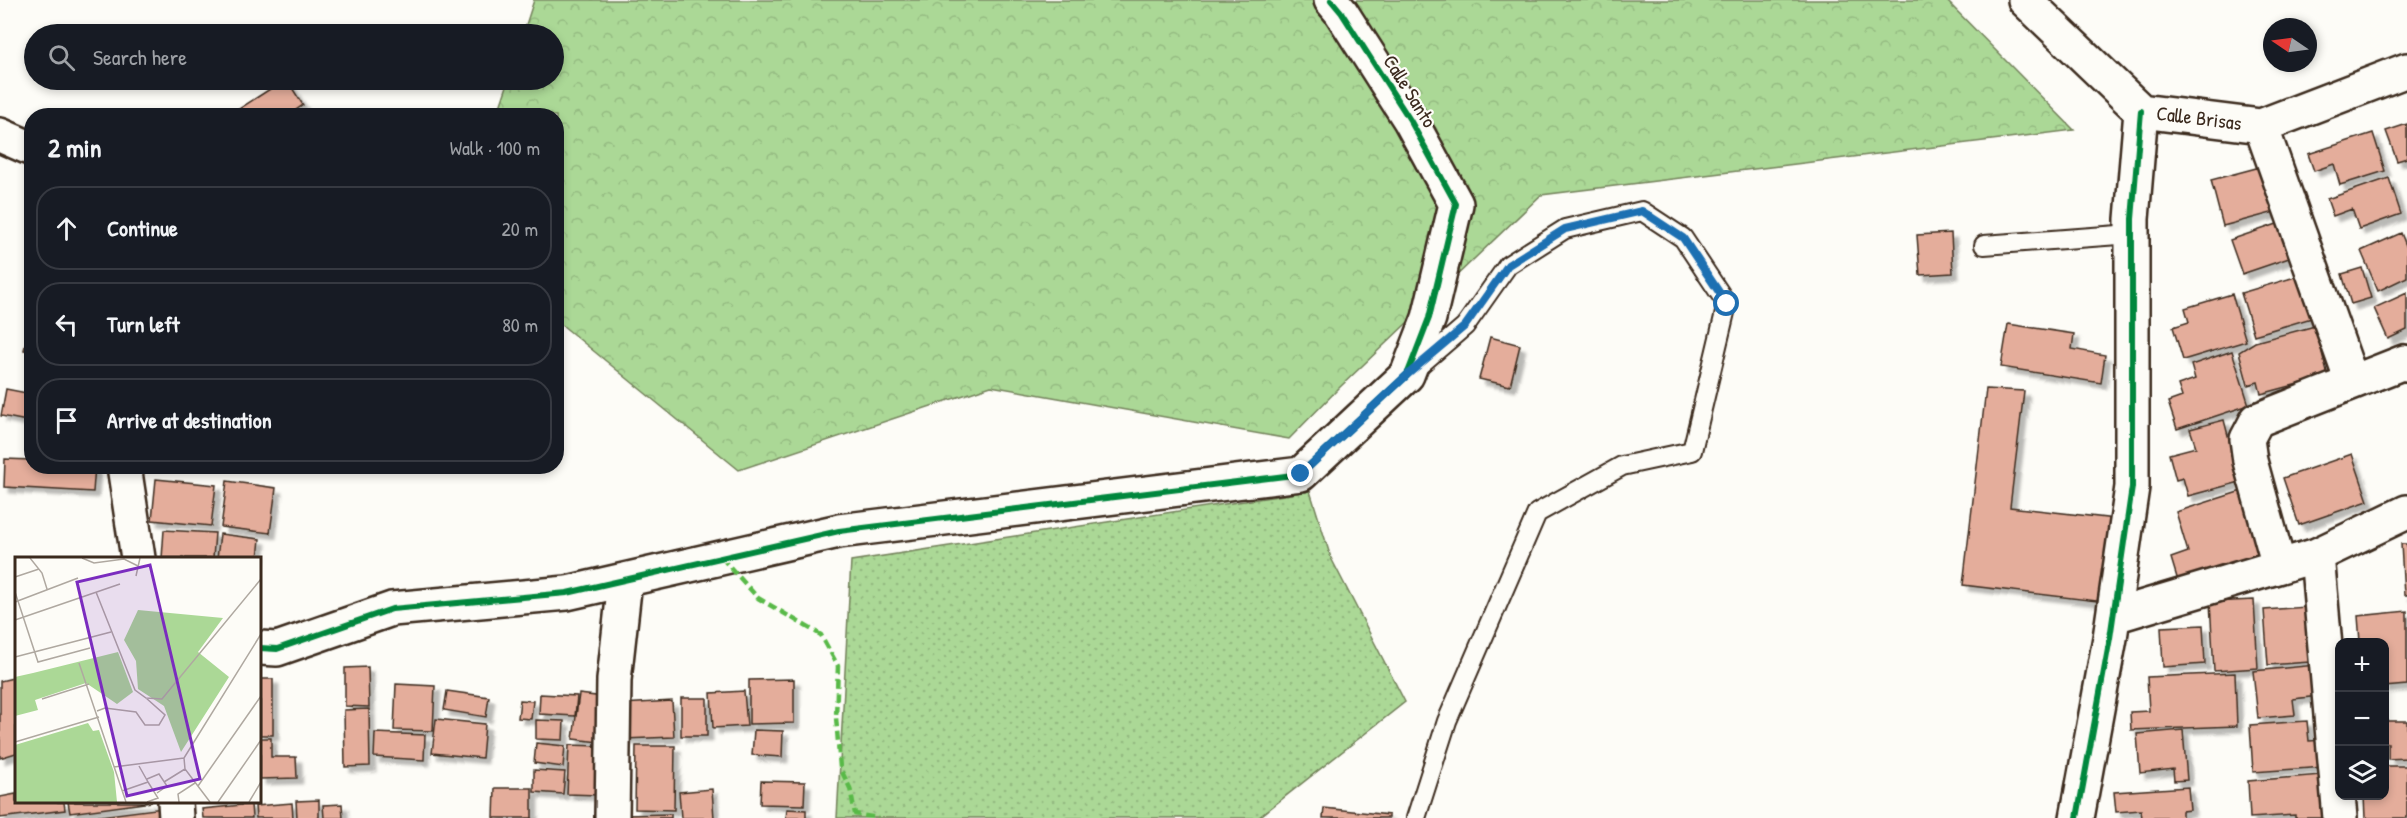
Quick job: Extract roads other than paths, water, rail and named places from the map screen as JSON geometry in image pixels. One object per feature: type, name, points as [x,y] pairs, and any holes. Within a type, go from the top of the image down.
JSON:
[{"type":"street","name":"Calle Santo","points":[[1331,0],[1410,120],[1456,204],[1429,318],[1407,375]]},
{"type":"street","name":"Calle Brisas","points":[[2025,0],[2141,111],[2261,126],[2407,70]]},
{"type":"street","points":[[2077,818],[2114,616],[2132,487],[2132,234],[2141,111]]},
{"type":"street","points":[[2261,126],[2352,382]]},
{"type":"street","points":[[0,135],[24,146]]},
{"type":"street","points":[[2279,566],[2250,461],[2247,439],[2257,420],[2404,362],[2407,364]]},
{"type":"street","points":[[261,648],[277,649],[392,609],[567,593],[839,531],[1301,474],[1407,375]]},
{"type":"street","points":[[125,474],[138,557]]},
{"type":"street","points":[[2114,616],[2317,555],[2407,512]]},
{"type":"street","points":[[2317,555],[2340,818]]},
{"type":"street","points":[[612,818],[614,680],[625,581]]},
{"type":"street","points":[[174,803],[176,818]]},
{"type":"lane","points":[[1407,375],[1465,326],[1508,265],[1565,229],[1642,211],[1683,238],[1727,304],[1692,451],[1622,466],[1537,513],[1447,721],[1416,818]]},
{"type":"lane","points":[[1984,245],[2132,234]]}]
